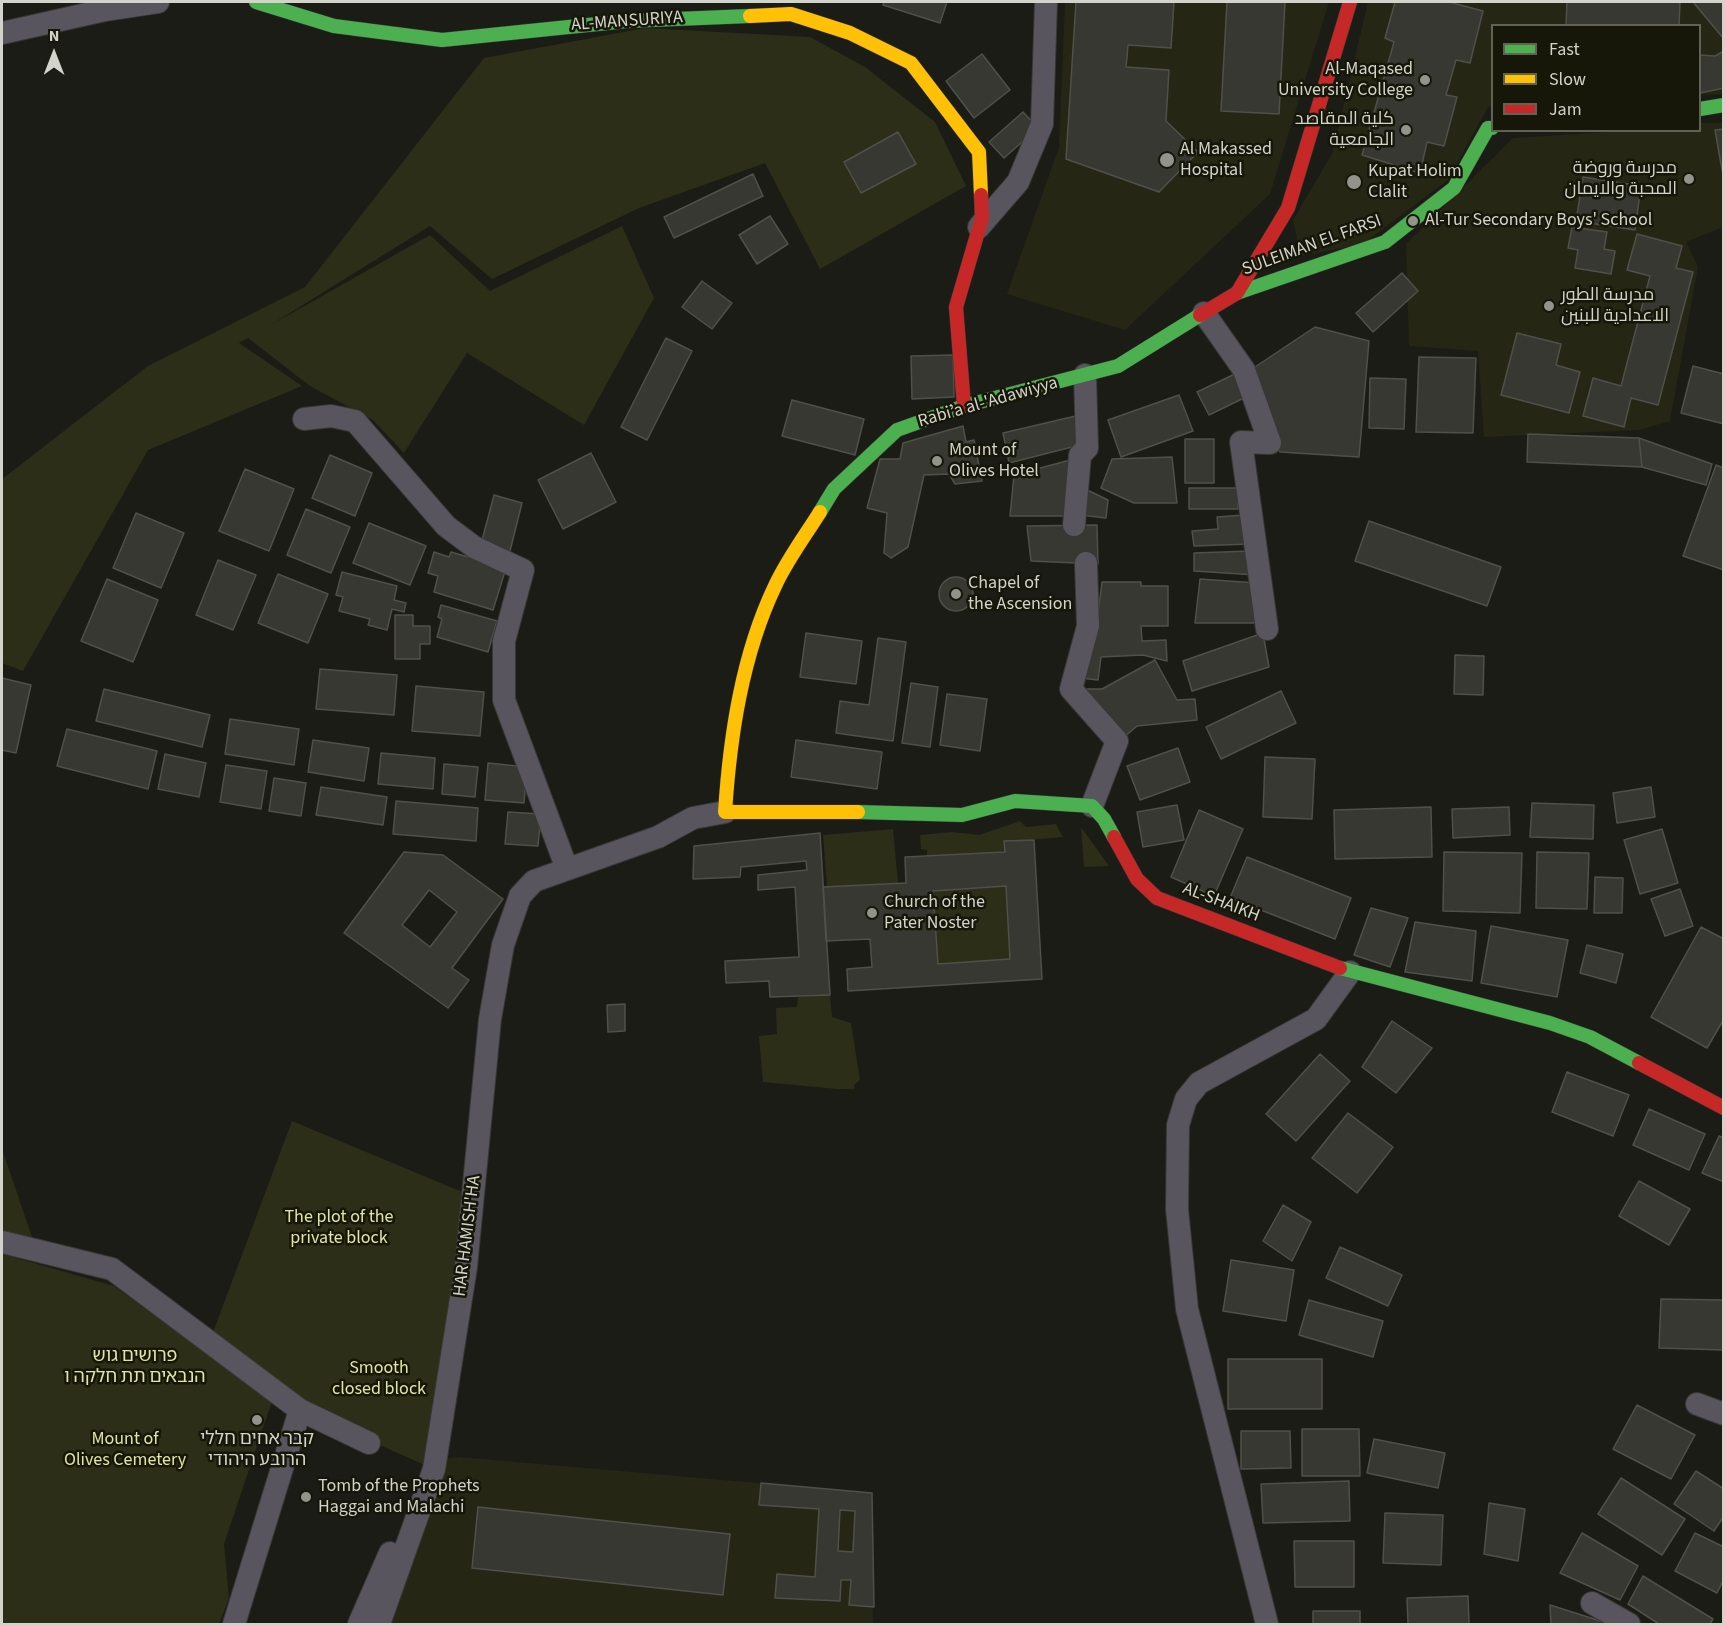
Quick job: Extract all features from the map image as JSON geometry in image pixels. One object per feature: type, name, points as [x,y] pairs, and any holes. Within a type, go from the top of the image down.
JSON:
[{"type":"street","points":[[2,33],[105,10],[158,2]]},
{"type":"street","name":"AL-MANSURIYA","points":[[256,2],[334,26],[441,40],[627,21],[791,14],[850,33],[911,63],[979,152],[982,218],[956,307],[964,406]]},
{"type":"street","points":[[979,227],[1018,182],[1042,124],[1046,2]]},
{"type":"street","name":"Rabiʼa al-'Adawiyya","points":[[725,812],[730,743],[755,640],[775,585],[834,489],[897,430],[964,406],[1118,366],[1237,293],[1288,207],[1350,2]]},
{"type":"street","points":[[1701,109],[1724,105]]},
{"type":"street","name":"SULEIMAN EL FARSI","points":[[1237,293],[1385,242],[1454,188],[1488,128],[1491,128]]},
{"type":"street","points":[[1204,313],[1244,370],[1271,447],[1241,442],[1267,629]]},
{"type":"street","points":[[1074,525],[1080,456],[1087,448],[1085,375]]},
{"type":"street","points":[[304,419],[332,416],[355,421],[446,526],[474,547],[523,570],[504,641],[504,700],[567,869],[658,837],[693,818],[725,812],[816,811],[962,815],[1015,801],[1092,806],[1117,741],[1071,689],[1088,626],[1086,563]]},
{"type":"street","name":"AL-SHAIKH","points":[[1092,806],[1104,819],[1137,879],[1157,898],[1350,972],[1550,1023],[1590,1037],[1724,1108]]},
{"type":"street","name":"HAR HAMISH'HA","points":[[379,1624],[434,1469],[466,1267],[490,1019],[503,945],[520,896],[534,881],[567,869]]},
{"type":"street","points":[[1267,1624],[1187,1309],[1178,1209],[1178,1125],[1186,1099],[1199,1083],[1316,1019],[1350,972]]},
{"type":"street","points":[[2,1242],[112,1269],[300,1410],[369,1443]]},
{"type":"street","points":[[1697,1404],[1724,1414]]},
{"type":"street","points":[[234,1624],[300,1410]]},
{"type":"street","points":[[359,1624],[412,1503],[434,1469]]},
{"type":"street","points":[[1592,1603],[1629,1624]]},
{"type":"shaded area","name":"Al Makassed Hospital","points":[[1065,2],[1329,2],[1270,194],[1125,330],[1007,294],[1059,147]]},
{"type":"shaded area","name":"كلية المقاصد الجامعية","points":[[1368,2],[1723,2],[1724,94],[1701,95],[1701,24],[1491,24],[1491,106],[1488,107],[1448,180],[1363,244],[1301,256],[1293,220],[1332,154]]},
{"type":"shaded area","name":"مدرسة الطور الاعدادية للبنين","points":[[1701,123],[1723,123],[1723,227],[1686,242],[1698,267],[1670,421],[1639,430],[1484,437],[1478,351],[1409,346],[1406,244],[1513,138],[1610,132],[1701,132]]},
{"type":"shaded area","points":[[459,1457],[872,1493],[873,1624],[382,1624],[442,1459]]},
{"type":"green space","points":[[645,28],[810,37],[865,67],[935,122],[966,186],[820,269],[765,163],[639,208],[492,279],[430,226],[269,326],[430,235],[490,291],[622,226],[654,298],[584,425],[467,353],[404,453],[373,420],[310,386],[248,338],[239,343],[302,386],[148,450],[23,671],[2,663],[2,479],[148,366],[305,287],[484,58]]},
{"type":"green space","points":[[1020,821],[1026,827],[1056,824],[1063,837],[1028,840],[1010,864],[926,871],[927,850],[921,849],[920,835],[952,832],[979,835]]},
{"type":"green space","points":[[1081,827],[1109,866],[1084,867]]},
{"type":"green space","points":[[893,829],[898,883],[827,887],[823,835]]},
{"type":"green space","points":[[1006,886],[1010,959],[938,964],[933,891]]},
{"type":"green space","points":[[830,995],[832,1017],[851,1023],[860,1080],[854,1085],[855,1089],[763,1082],[759,1036],[777,1034],[776,1008],[797,1007],[798,997]]},
{"type":"green space","points":[[292,1121],[467,1194],[434,1469],[300,1410],[212,1335]]},
{"type":"green space","points":[[2,1149],[32,1237],[2,1234]]},
{"type":"green space","name":"Mount of Olives Cemetery","points":[[2,1254],[114,1286],[272,1401],[224,1544],[229,1598],[219,1624],[2,1624]]},
{"type":"building","points":[[884,2],[947,2],[940,23],[883,5]]},
{"type":"building","points":[[1076,2],[1174,2],[1171,48],[1128,45],[1126,67],[1169,70],[1166,121],[1198,152],[1159,192],[1066,159]]},
{"type":"building","points":[[1227,2],[1285,2],[1279,114],[1221,111]]},
{"type":"building","points":[[1395,2],[1449,2],[1483,11],[1470,63],[1456,60],[1446,95],[1457,97],[1444,146],[1427,142],[1420,173],[1362,155],[1394,42],[1385,38]]},
{"type":"building","points":[[1567,2],[1680,2],[1679,24],[1566,24]]},
{"type":"building","points":[[1693,2],[1724,2],[1724,39]]},
{"type":"building","points":[[1724,51],[1724,88],[1701,93],[1701,55],[1715,56]]},
{"type":"building","points":[[982,54],[1010,90],[974,118],[946,81]]},
{"type":"building","points":[[1023,112],[1038,128],[1004,158],[989,142]]},
{"type":"building","points":[[1724,129],[1724,181],[1715,130]]},
{"type":"building","points":[[898,132],[916,164],[861,193],[844,162]]},
{"type":"building","points":[[753,174],[763,196],[674,238],[664,217]]},
{"type":"building","points":[[1583,177],[1641,186],[1635,230],[1576,221]]},
{"type":"building","points":[[770,216],[788,244],[757,264],[739,235]]},
{"type":"building","points":[[1572,227],[1607,232],[1604,249],[1615,251],[1611,274],[1575,268],[1578,250],[1568,248]]},
{"type":"building","points":[[1637,234],[1682,246],[1676,268],[1693,272],[1658,405],[1631,398],[1624,427],[1583,416],[1593,378],[1621,386],[1650,276],[1627,270]]},
{"type":"building","points":[[1402,273],[1418,291],[1373,332],[1356,313]]},
{"type":"building","points":[[702,281],[732,303],[712,329],[682,307]]},
{"type":"building","points":[[1315,327],[1369,341],[1359,457],[1280,452],[1267,410],[1249,371]]},
{"type":"building","points":[[1517,333],[1561,344],[1556,365],[1580,372],[1569,413],[1501,395]]},
{"type":"building","points":[[666,338],[692,351],[647,440],[621,427]]},
{"type":"building","points":[[953,355],[954,397],[912,399],[911,356]]},
{"type":"building","points":[[1419,357],[1476,358],[1473,433],[1416,432]]},
{"type":"building","points":[[1693,366],[1724,374],[1724,424],[1681,413]]},
{"type":"building","points":[[1237,373],[1248,396],[1209,415],[1197,392]]},
{"type":"building","points":[[1370,378],[1406,379],[1404,429],[1369,428]]},
{"type":"building","points":[[1179,395],[1193,431],[1121,457],[1108,420]]},
{"type":"building","points":[[792,400],[864,419],[855,455],[782,436]]},
{"type":"building","points":[[1080,415],[1080,445],[1009,463],[1003,433]]},
{"type":"building","points":[[963,426],[966,442],[974,440],[982,481],[955,484],[949,474],[924,475],[908,547],[891,558],[884,553],[887,513],[867,508],[880,459],[900,459],[903,443]]},
{"type":"building","points":[[1528,434],[1639,438],[1642,467],[1527,462]]},
{"type":"building","points":[[1639,438],[1712,464],[1706,485],[1642,467]]},
{"type":"building","points":[[1185,439],[1214,439],[1214,483],[1185,483]]},
{"type":"building","points":[[591,453],[616,502],[563,529],[538,480]]},
{"type":"building","points":[[330,455],[372,473],[355,516],[312,498]]},
{"type":"building","points":[[1172,457],[1177,503],[1134,503],[1101,488],[1112,459]]},
{"type":"building","points":[[1074,459],[1070,516],[1010,516],[1014,475]]},
{"type":"building","points":[[1716,465],[1724,468],[1724,570],[1683,556]]},
{"type":"building","points":[[245,469],[294,489],[269,551],[219,531]]},
{"type":"building","points":[[1081,487],[1108,500],[1106,518],[1080,515]]},
{"type":"building","points":[[1189,488],[1238,488],[1238,509],[1189,509]]},
{"type":"building","points":[[494,495],[522,503],[510,551],[481,544]]},
{"type":"building","points":[[306,509],[350,527],[331,573],[287,555]]},
{"type":"building","points":[[136,513],[184,533],[161,588],[113,568]]},
{"type":"building","points":[[1244,515],[1250,544],[1194,546],[1192,531],[1218,529],[1217,517]]},
{"type":"building","points":[[1369,521],[1501,567],[1487,606],[1355,561]]},
{"type":"building","points":[[369,523],[426,546],[410,585],[353,563]]},
{"type":"building","points":[[1097,525],[1098,564],[1031,561],[1027,526]]},
{"type":"building","points":[[1251,551],[1256,575],[1194,571],[1194,553]]},
{"type":"building","points":[[434,552],[449,557],[451,552],[506,568],[493,610],[434,592],[438,576],[428,573]]},
{"type":"building","points":[[218,560],[256,575],[233,630],[196,615]]},
{"type":"building","points":[[342,572],[397,586],[394,600],[406,603],[404,612],[392,609],[387,630],[368,625],[370,619],[339,611],[343,597],[336,595]]},
{"type":"building","points":[[278,574],[328,594],[308,643],[258,623]]},
{"type":"building","name":"Chapel of the Ascension","points":[[956,577],[968,582],[973,594],[968,606],[956,611],[944,606],[939,594],[944,582]]},
{"type":"building","points":[[107,579],[158,600],[133,662],[81,641]]},
{"type":"building","points":[[1200,579],[1257,583],[1262,623],[1195,623]]},
{"type":"building","points":[[1102,582],[1141,582],[1141,586],[1168,586],[1168,626],[1141,626],[1142,641],[1166,640],[1167,661],[1143,655],[1101,657],[1098,680],[1080,678],[1095,637]]},
{"type":"building","points":[[441,605],[497,621],[488,652],[437,637],[442,619],[438,617]]},
{"type":"building","points":[[395,615],[413,615],[413,626],[430,626],[430,644],[420,644],[420,659],[395,659]]},
{"type":"building","points":[[806,633],[862,641],[856,684],[800,677]]},
{"type":"building","points":[[1263,633],[1269,667],[1192,691],[1183,661]]},
{"type":"building","points":[[878,638],[906,642],[893,741],[836,733],[840,701],[869,705]]},
{"type":"building","points":[[1455,655],[1484,656],[1483,695],[1454,694]]},
{"type":"building","points":[[1155,660],[1177,700],[1195,699],[1197,720],[1137,726],[1122,739],[1078,689],[1102,689]]},
{"type":"building","points":[[320,669],[397,675],[394,715],[316,709]]},
{"type":"building","points":[[2,678],[31,685],[16,753],[2,750]]},
{"type":"building","points":[[911,683],[938,687],[930,747],[902,743]]},
{"type":"building","points":[[416,686],[484,692],[480,736],[412,731]]},
{"type":"building","points":[[104,689],[210,715],[202,747],[96,721]]},
{"type":"building","points":[[1281,691],[1296,723],[1221,759],[1206,727]]},
{"type":"building","points":[[947,694],[987,699],[980,751],[940,745]]},
{"type":"building","points":[[230,719],[299,729],[294,765],[225,754]]},
{"type":"building","points":[[67,729],[157,751],[148,789],[57,766]]},
{"type":"building","points":[[313,740],[369,748],[364,781],[308,772]]},
{"type":"building","points":[[796,740],[882,752],[877,789],[791,777]]},
{"type":"building","points":[[1178,748],[1190,782],[1140,800],[1127,766]]},
{"type":"building","points":[[381,753],[435,758],[433,789],[378,784]]},
{"type":"building","points":[[165,754],[206,763],[199,797],[158,789]]},
{"type":"building","points":[[1265,757],[1315,759],[1312,819],[1263,817]]},
{"type":"building","points":[[488,763],[527,767],[524,803],[485,800]]},
{"type":"building","points":[[444,764],[478,767],[475,797],[442,794]]},
{"type":"building","points":[[226,765],[267,771],[261,809],[220,802]]},
{"type":"building","points":[[274,778],[306,783],[301,816],[269,811]]},
{"type":"building","points":[[321,787],[387,797],[383,825],[316,815]]},
{"type":"building","points":[[1651,787],[1655,817],[1617,823],[1613,793]]},
{"type":"building","points":[[396,801],[478,808],[476,841],[393,834]]},
{"type":"building","points":[[1532,803],[1594,805],[1593,839],[1530,837]]},
{"type":"building","points":[[1177,805],[1184,840],[1143,847],[1137,812]]},
{"type":"building","points":[[1431,807],[1432,857],[1335,859],[1334,810]]},
{"type":"building","points":[[1509,807],[1510,835],[1453,838],[1452,809]]},
{"type":"building","points":[[1199,810],[1243,829],[1214,896],[1171,877]]},
{"type":"building","points":[[508,812],[541,814],[538,846],[505,844]]},
{"type":"building","points":[[1662,829],[1678,883],[1640,894],[1624,840]]},
{"type":"building","points":[[820,833],[830,995],[770,997],[769,981],[726,983],[725,961],[799,957],[795,887],[758,890],[758,875],[807,870],[806,861],[741,867],[740,877],[693,879],[694,846]]},
{"type":"building","points":[[1034,840],[1042,979],[848,991],[847,969],[872,967],[870,939],[826,941],[823,887],[906,883],[905,857],[1005,852],[1004,841]],"holes":[[[1006,886],[1010,959],[938,964],[933,891]]]},
{"type":"building","points":[[404,852],[443,855],[503,899],[452,968],[469,980],[448,1008],[344,933]],"holes":[[[429,890],[457,912],[430,947],[402,925]]]},
{"type":"building","points":[[1444,852],[1522,853],[1520,913],[1443,911]]},
{"type":"building","points":[[1537,852],[1589,853],[1587,909],[1536,908]]},
{"type":"building","points":[[1247,857],[1351,898],[1335,939],[1230,898]]},
{"type":"building","points":[[1595,877],[1623,878],[1622,913],[1594,913]]},
{"type":"building","points":[[1680,889],[1693,926],[1665,936],[1651,899]]},
{"type":"building","points":[[1371,908],[1408,918],[1390,967],[1354,955]]},
{"type":"building","points":[[1415,922],[1476,931],[1472,981],[1405,972]]},
{"type":"building","points":[[1491,926],[1568,940],[1557,997],[1481,983]]},
{"type":"building","points":[[1701,927],[1724,939],[1724,1019],[1707,1048],[1651,1017]]},
{"type":"building","points":[[1587,945],[1623,954],[1616,983],[1580,973]]},
{"type":"building","points":[[625,1004],[625,1031],[608,1032],[607,1005]]},
{"type":"building","points":[[1392,1021],[1432,1048],[1396,1093],[1362,1067]]},
{"type":"building","points":[[1320,1054],[1350,1081],[1296,1141],[1266,1114]]},
{"type":"building","points":[[1567,1072],[1629,1095],[1613,1136],[1552,1112]]},
{"type":"building","points":[[1649,1109],[1705,1134],[1689,1170],[1633,1145]]},
{"type":"building","points":[[1348,1113],[1393,1147],[1357,1193],[1312,1158]]},
{"type":"building","points":[[1719,1136],[1724,1138],[1724,1182],[1702,1173]]},
{"type":"building","points":[[1639,1181],[1690,1209],[1669,1245],[1619,1216]]},
{"type":"building","points":[[1283,1205],[1311,1222],[1292,1261],[1263,1241]]},
{"type":"building","points":[[1340,1247],[1402,1275],[1388,1306],[1326,1278]]},
{"type":"building","points":[[1231,1260],[1294,1270],[1286,1321],[1223,1311]]},
{"type":"building","points":[[1661,1299],[1724,1300],[1724,1350],[1659,1348]]},
{"type":"building","points":[[1309,1300],[1383,1321],[1373,1357],[1299,1335]]},
{"type":"building","points":[[1228,1359],[1322,1359],[1322,1409],[1228,1409]]},
{"type":"building","points":[[1637,1405],[1695,1435],[1671,1479],[1613,1449]]},
{"type":"building","points":[[1302,1429],[1359,1429],[1360,1476],[1302,1476]]},
{"type":"building","points":[[1241,1431],[1290,1431],[1291,1468],[1241,1469]]},
{"type":"building","points":[[1374,1439],[1445,1453],[1438,1488],[1367,1473]]},
{"type":"building","points":[[1696,1471],[1724,1489],[1724,1516],[1714,1531],[1674,1504]]},
{"type":"building","points":[[1621,1478],[1685,1519],[1662,1555],[1598,1514]]},
{"type":"building","points":[[1349,1481],[1350,1521],[1263,1523],[1261,1484]]},
{"type":"building","points":[[761,1483],[872,1493],[874,1607],[849,1605],[851,1580],[841,1580],[840,1601],[775,1598],[777,1574],[815,1577],[819,1509],[759,1505]],"holes":[[[840,1510],[855,1511],[853,1552],[838,1551]]]},
{"type":"building","points":[[1489,1503],[1525,1509],[1518,1561],[1484,1554]]},
{"type":"building","points":[[478,1507],[730,1534],[723,1595],[472,1568]]},
{"type":"building","points":[[1385,1513],[1443,1515],[1441,1565],[1383,1563]]},
{"type":"building","points":[[1582,1533],[1638,1566],[1620,1600],[1560,1573]]},
{"type":"building","points":[[1695,1533],[1724,1547],[1724,1579],[1717,1593],[1675,1571]]},
{"type":"building","points":[[1294,1541],[1354,1541],[1354,1587],[1295,1587]]},
{"type":"building","points":[[1643,1576],[1713,1619],[1710,1624],[1659,1624],[1628,1604]]},
{"type":"building","points":[[1468,1596],[1469,1624],[1408,1624],[1407,1598]]},
{"type":"building","points":[[1550,1605],[1610,1624],[1551,1624]]},
{"type":"building","points":[[1313,1611],[1360,1611],[1360,1624],[1313,1624]]},
{"type":"traffic: fast","points":[[256,2],[334,26],[442,40],[627,21],[750,16]]},
{"type":"traffic: fast","points":[[1701,109],[1724,105]]},
{"type":"traffic: fast","points":[[1237,293],[1385,242],[1454,188],[1488,128],[1491,128]]},
{"type":"traffic: fast","points":[[820,512],[834,489],[897,430],[964,406],[1118,366],[1200,315]]},
{"type":"traffic: fast","points":[[858,812],[962,815],[1015,801],[1092,806],[1104,819],[1114,837]]},
{"type":"traffic: fast","points":[[1340,968],[1550,1023],[1590,1037],[1639,1063]]},
{"type":"traffic: slow","points":[[750,16],[791,14],[850,33],[911,63],[979,152],[981,195]]},
{"type":"traffic: slow","points":[[820,512],[780,576],[754,640],[734,725],[725,812],[858,812]]},
{"type":"traffic: jam","points":[[1200,315],[1237,293],[1288,208],[1350,2]]},
{"type":"traffic: jam","points":[[964,406],[956,307],[982,218],[981,195]]},
{"type":"traffic: jam","points":[[1114,837],[1137,879],[1157,898],[1340,968]]},
{"type":"traffic: jam","points":[[1639,1063],[1724,1108]]},
{"type":"place","name":"Al-Maqased University College","points":[[1425,80]]},
{"type":"place","name":"كلية المقاصد الجامعية","points":[[1406,130]]},
{"type":"place","name":"Al Makassed Hospital","points":[[1167,160]]},
{"type":"place","name":"مدرسة وروضة المحبة والايمان","points":[[1689,179]]},
{"type":"place","name":"Kupat Holim Clalit","points":[[1354,182]]},
{"type":"place","name":"Al-Tur Secondary Boys' School","points":[[1413,221]]},
{"type":"place","name":"مدرسة الطور الاعدادية للبنين","points":[[1549,306]]},
{"type":"place","name":"Mount of Olives Hotel","points":[[937,461]]},
{"type":"place","name":"Chapel of the Ascension","points":[[956,594]]},
{"type":"place","name":"Church of the Pater Noster","points":[[872,913]]},
{"type":"place","name":"קבר אחים חללי הרובע היהודי","points":[[257,1420]]},
{"type":"place","name":"Tomb of the Prophets Haggai and Malachi","points":[[306,1497]]},
{"type":"park label","name":"The plot of the private block","points":[[339,1228]]},
{"type":"park label","name":"פרושים גוש הנבאים תת חלקה ו","points":[[135,1367]]},
{"type":"park label","name":"Smooth closed block","points":[[379,1379]]}]
